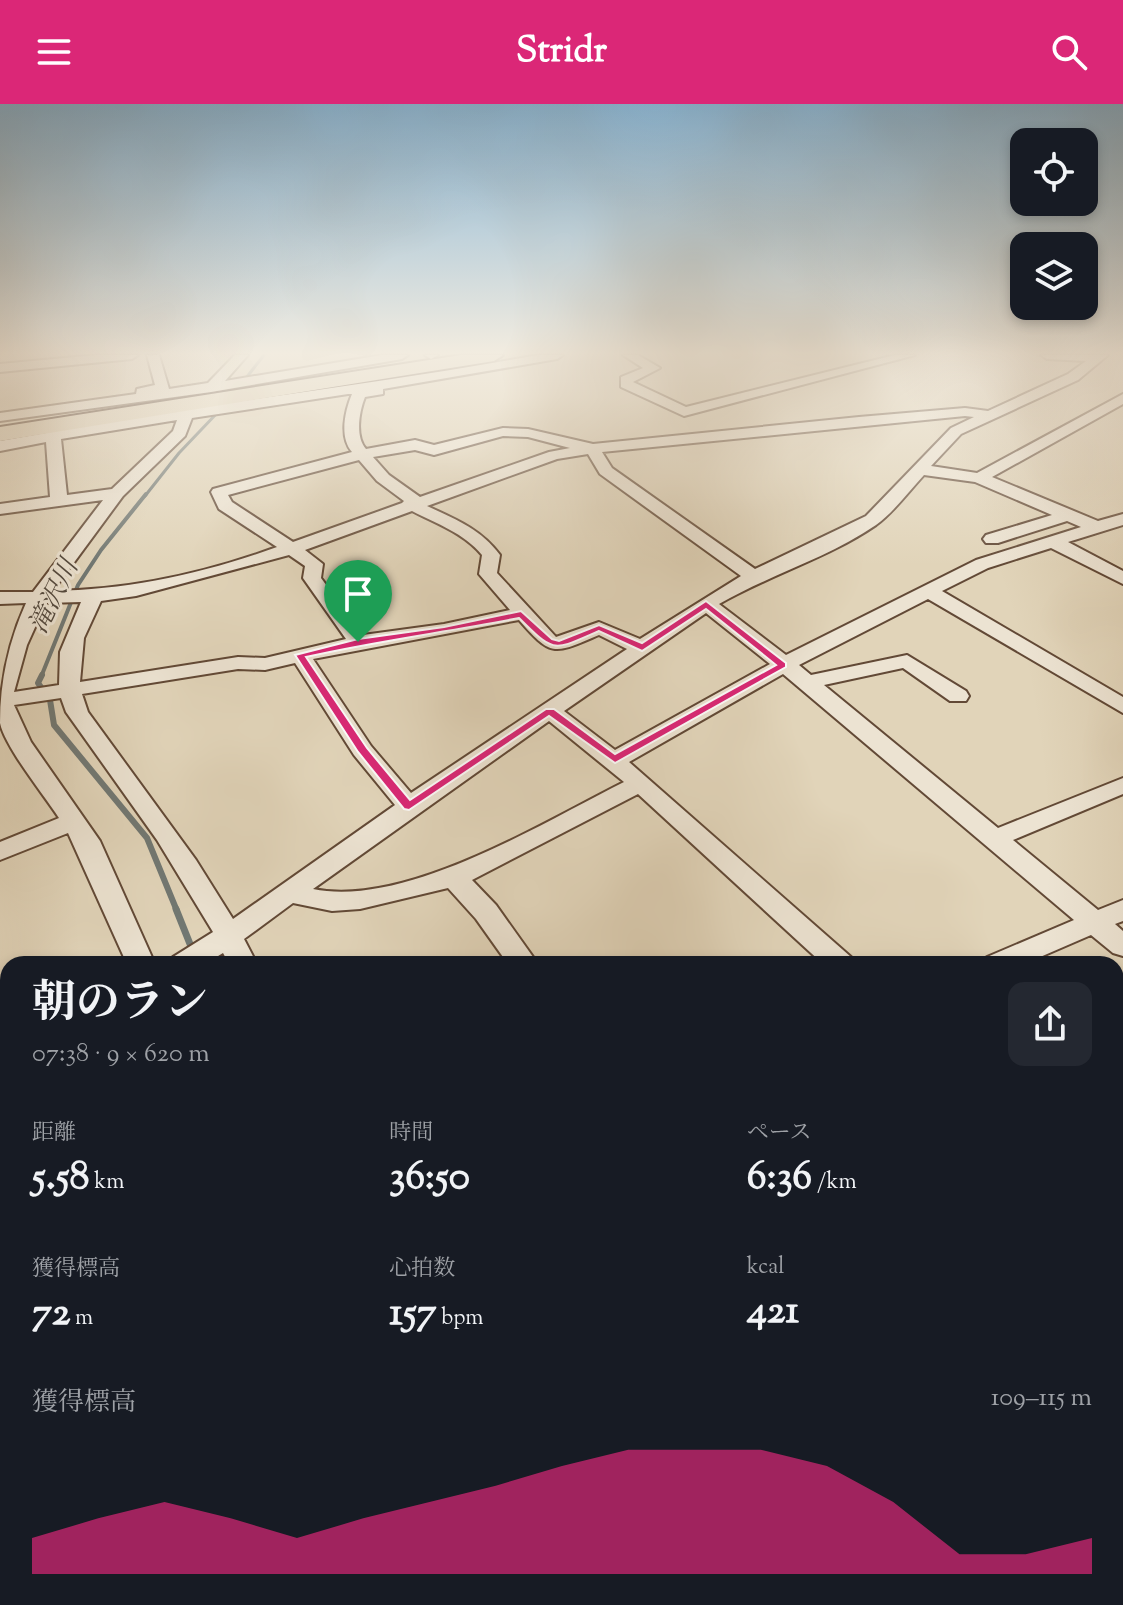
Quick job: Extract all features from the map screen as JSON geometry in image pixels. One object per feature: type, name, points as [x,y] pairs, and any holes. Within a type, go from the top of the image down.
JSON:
[{"type":"highway","points":[[0,434],[53,425]]},
{"type":"street","points":[[0,446],[47,425]]},
{"type":"street","points":[[52,425],[59,501]]},
{"type":"street","points":[[137,956],[87,841],[71,822],[13,730],[0,701],[17,645],[44,598],[117,493],[186,425]]},
{"type":"street","points":[[352,425],[353,444],[383,478],[431,516],[450,520],[484,545],[491,555],[488,574],[549,642],[560,644],[599,628],[642,648]]},
{"type":"street","points":[[672,439],[675,425]]},
{"type":"street","points":[[0,598],[90,596],[136,590],[259,560],[554,455],[672,439],[815,425]]},
{"type":"street","points":[[196,956],[290,893],[409,806],[706,604],[754,577],[872,520],[956,431],[968,425]]},
{"type":"street","points":[[979,478],[1074,425]]},
{"type":"street","points":[[358,642],[312,578],[314,564],[225,505],[219,492],[360,455],[415,445],[434,450],[503,432],[528,433],[593,449],[606,471],[754,577]]},
{"type":"street","points":[[918,469],[979,478],[1096,527]]},
{"type":"street","points":[[0,509],[117,493]]},
{"type":"street","points":[[992,539],[1069,515]]},
{"type":"street","points":[[615,760],[783,665],[982,564],[1123,519]]},
{"type":"street","points":[[1052,541],[1123,578]]},
{"type":"street","points":[[928,591],[1123,706]]},
{"type":"street","points":[[90,596],[69,651],[66,692],[77,712],[159,825],[230,935],[239,956]]},
{"type":"street","points":[[706,604],[807,682],[1123,946]]},
{"type":"street","points":[[0,701],[238,663],[265,664],[358,642],[444,630],[521,614]]},
{"type":"street","points":[[300,655],[362,750],[409,806]]},
{"type":"street","points":[[807,682],[907,661],[958,696]]},
{"type":"street","points":[[550,711],[615,760],[752,880],[833,956]]},
{"type":"street","points":[[290,893],[332,902],[360,900],[454,878],[640,783]]},
{"type":"street","points":[[996,838],[1123,785]]},
{"type":"street","points":[[0,852],[71,822]]},
{"type":"street","points":[[454,878],[486,912],[518,956]]},
{"type":"street","points":[[1016,956],[1123,910]]},
{"type":"waterway","name":"滝沢川","points":[[145,496],[206,425]]},
{"type":"waterway","name":"滝沢川","points":[[41,677],[78,585],[101,550],[146,494]]},
{"type":"waterway","name":"滝沢川","points":[[41,677],[38,683],[50,700],[54,725],[147,838],[177,911]]},
{"type":"waterway","name":"滝沢川","points":[[176,909],[195,956]]},
{"type":"route","points":[[706,604],[783,665],[615,760],[550,711],[409,806],[362,750],[300,655],[358,642],[415,635],[521,614],[549,642],[560,644],[599,628],[642,648],[706,604]]}]
